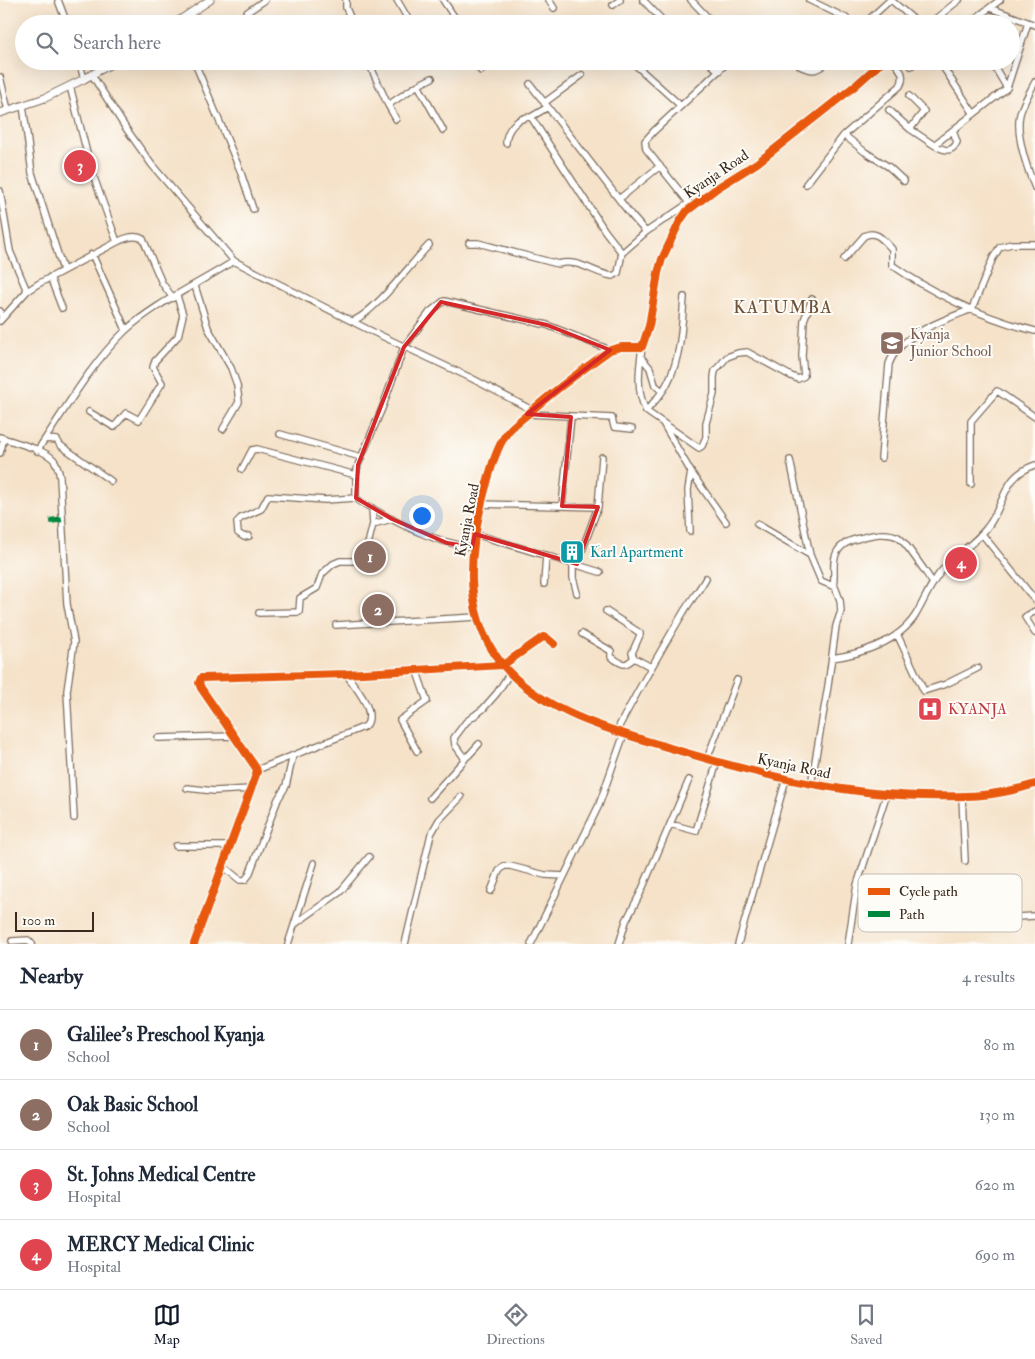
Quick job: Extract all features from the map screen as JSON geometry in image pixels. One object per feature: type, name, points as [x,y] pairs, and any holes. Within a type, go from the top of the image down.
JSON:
[{"type":"main road","points":[[187,15],[210,0]]},
{"type":"main road","points":[[0,113],[45,98],[101,70]]},
{"type":"street","points":[[58,0],[64,15]]},
{"type":"street","points":[[247,15],[246,13],[265,0]]},
{"type":"street","points":[[346,0],[346,8],[349,15]]},
{"type":"street","points":[[397,0],[405,15]]},
{"type":"street","points":[[444,0],[453,15]]},
{"type":"street","points":[[549,0],[554,8]]},
{"type":"street","points":[[613,5],[620,0]]},
{"type":"street","points":[[643,0],[657,15]]},
{"type":"street","points":[[691,0],[705,15]]},
{"type":"street","points":[[809,0],[840,15]]},
{"type":"street","points":[[874,15],[890,0],[908,15]]},
{"type":"street","points":[[940,15],[959,0]]},
{"type":"street","points":[[980,15],[1000,0]]},
{"type":"street","points":[[990,8],[1008,15]]},
{"type":"street","points":[[1020,20],[1035,25]]},
{"type":"street","points":[[1020,48],[1028,23]]},
{"type":"street","points":[[82,70],[84,79]]},
{"type":"street","points":[[198,70],[240,170],[253,209]]},
{"type":"street","points":[[372,70],[396,119]]},
{"type":"street","points":[[641,70],[681,106]]},
{"type":"street","name":"Kyanja Road","points":[[873,70],[757,162],[690,204],[662,259],[649,326],[642,347],[621,346],[610,350],[511,428],[502,442],[481,504],[472,547],[471,577],[477,617],[490,647],[510,673],[528,688],[568,712],[616,732],[786,780],[886,796],[962,797],[998,794],[1035,784]]},
{"type":"street","points":[[806,184],[844,135],[900,86],[903,79],[899,70]]},
{"type":"street","points":[[945,70],[974,114]]},
{"type":"street","points":[[996,70],[1007,88]]},
{"type":"street","points":[[934,145],[1007,88],[1013,70]]},
{"type":"street","points":[[469,243],[478,243],[558,264],[572,262],[610,276],[618,273],[622,253],[646,232],[690,204],[646,149],[645,142],[654,131],[719,71]]},
{"type":"street","points":[[92,75],[125,128],[152,165],[234,261],[404,347],[471,378],[530,412],[571,417],[612,418],[614,427],[632,429]]},
{"type":"street","points":[[506,143],[507,135],[515,123],[530,117],[582,75]]},
{"type":"street","points":[[0,76],[8,110]]},
{"type":"street","points":[[388,106],[418,85],[432,78]]},
{"type":"street","points":[[1035,82],[1023,106],[1019,122],[1020,139],[1035,188]]},
{"type":"street","points":[[530,84],[619,200],[646,232]]},
{"type":"street","points":[[418,85],[443,130]]},
{"type":"street","points":[[70,86],[91,169],[117,242]]},
{"type":"street","points":[[910,96],[924,111],[910,129]]},
{"type":"street","points":[[23,105],[32,173],[63,270]]},
{"type":"street","points":[[889,110],[910,129],[942,150],[952,149],[957,142],[953,131]]},
{"type":"street","points":[[530,117],[605,231],[622,253]]},
{"type":"street","points":[[844,135],[904,181]]},
{"type":"street","points":[[619,200],[660,166]]},
{"type":"street","points":[[0,192],[10,251],[27,291]]},
{"type":"street","points":[[844,259],[864,236],[873,234],[881,238],[892,249],[892,265],[934,290],[972,309],[1016,326],[1035,331]]},
{"type":"street","points":[[1,320],[27,291],[50,277],[117,242],[131,237],[143,239],[162,283],[175,297],[183,315],[178,336],[155,362],[153,367],[162,383],[139,420],[126,413],[114,427],[88,412]]},
{"type":"street","points":[[881,458],[888,364],[891,357],[900,346],[916,334],[972,309],[993,258],[1000,248],[1011,244],[1035,244]]},
{"type":"street","points":[[353,321],[361,318],[380,299],[428,245]]},
{"type":"street","points":[[92,254],[126,330]]},
{"type":"street","points":[[37,451],[99,359],[126,330],[234,261]]},
{"type":"street","points":[[50,277],[62,308]]},
{"type":"street","points":[[195,286],[208,328],[231,368],[237,385],[239,402],[222,429]]},
{"type":"street","points":[[646,411],[662,391],[673,370],[682,325],[684,297]]},
{"type":"street","points":[[642,347],[640,389],[646,411],[676,430],[699,448],[706,437],[706,423],[712,404],[716,371],[727,357],[738,352],[747,352],[791,376],[801,378],[804,372],[802,356],[804,320],[812,299]]},
{"type":"street","points":[[356,498],[356,475],[360,457],[383,406],[404,347],[430,312],[444,301],[548,325],[610,350]]},
{"type":"street","points":[[0,311],[1,320]]},
{"type":"street","points":[[641,357],[652,371],[655,385],[662,391]]},
{"type":"street","points":[[971,484],[971,421],[997,392],[1000,392],[1035,417]]},
{"type":"street","points":[[562,506],[571,417]]},
{"type":"street","points":[[664,424],[691,472],[726,522]]},
{"type":"street","points":[[280,434],[360,457]]},
{"type":"street","points":[[0,453],[2,438],[37,451],[53,459],[60,478],[67,604],[74,642],[74,655],[67,691],[74,818]]},
{"type":"street","points":[[45,439],[57,440],[60,445],[111,481]]},
{"type":"street","points":[[242,469],[252,450],[257,449],[356,475]]},
{"type":"street","points":[[577,593],[573,578],[575,564],[598,507],[602,457]]},
{"type":"street","points":[[790,460],[810,555],[817,576],[820,581],[833,586],[837,590],[841,606],[836,626],[812,785]]},
{"type":"street","points":[[832,658],[864,651],[897,634],[911,621],[933,583],[945,567],[982,534],[991,522],[1007,487],[1015,476],[1025,468],[1035,465]]},
{"type":"street","points":[[690,531],[688,490],[691,472]]},
{"type":"street","points":[[249,536],[244,537],[238,533],[237,522],[241,518],[261,509],[268,496],[325,500],[356,498],[392,519],[448,543],[472,547]]},
{"type":"street","points":[[481,504],[598,507]]},
{"type":"street","points":[[259,613],[299,612],[300,598],[317,588],[326,570],[340,561],[364,560],[373,524],[372,508]]},
{"type":"street","points":[[373,524],[392,519]]},
{"type":"street","points":[[757,524],[810,555]]},
{"type":"street","points":[[475,534],[600,572]]},
{"type":"street","points":[[833,586],[835,557],[841,546],[855,539],[877,534],[892,535],[901,540],[933,583]]},
{"type":"street","points":[[982,534],[1035,600]]},
{"type":"street","points":[[544,584],[546,555]]},
{"type":"street","points":[[616,732],[651,667],[706,578]]},
{"type":"street","points":[[606,611],[640,633],[632,652],[634,658],[651,667]]},
{"type":"street","points":[[1035,611],[1025,618],[1035,633]]},
{"type":"street","points":[[336,625],[477,617]]},
{"type":"street","points":[[582,634],[611,651],[611,657],[624,665],[627,665],[634,658]]},
{"type":"street","points":[[897,634],[924,691],[946,684],[978,668]]},
{"type":"street","points":[[194,944],[257,774],[257,770],[201,688],[199,683],[201,678],[346,674],[503,665],[543,637],[554,644]]},
{"type":"street","points":[[416,669],[427,701],[400,720],[417,751]]},
{"type":"street","points":[[465,758],[455,744],[454,738],[466,722],[483,709],[498,693],[510,673]]},
{"type":"street","points":[[257,770],[362,729],[368,723],[370,716],[368,708],[346,674]]},
{"type":"street","points":[[707,759],[737,680]]},
{"type":"street","points":[[531,944],[602,798],[624,734]]},
{"type":"street","points":[[158,738],[234,736]]},
{"type":"street","points":[[430,798],[479,744]]},
{"type":"street","points":[[224,867],[240,880],[245,880],[249,875],[278,799],[286,786],[293,755]]},
{"type":"street","points":[[670,824],[696,831],[717,762]]},
{"type":"street","points":[[618,944],[626,921],[640,894],[689,780]]},
{"type":"street","points":[[738,944],[786,780]]},
{"type":"street","points":[[187,788],[214,791],[251,789]]},
{"type":"street","points":[[861,874],[886,796]]},
{"type":"street","points":[[962,797],[965,861]]},
{"type":"street","points":[[405,944],[430,834],[439,820],[461,798]]},
{"type":"street","points":[[176,846],[231,846]]},
{"type":"street","points":[[295,924],[340,892],[369,857]]},
{"type":"street","points":[[288,944],[314,863]]},
{"type":"street","points":[[491,891],[499,871],[504,866],[545,875],[564,876]]},
{"type":"street","points":[[848,944],[858,882]]},
{"type":"street","points":[[1022,917],[1035,916]]},
{"type":"street","points":[[12,941],[28,940],[32,944]]},
{"type":"highlighted area","points":[[441,302],[547,325],[610,350],[527,414],[571,417],[562,506],[598,507],[577,564],[475,534],[472,547],[447,543],[392,519],[356,498],[358,465],[404,347]]},
{"type":"marked path","points":[[50,521],[63,519]]},
{"type":"cycle path","points":[[873,70],[757,163],[717,188],[687,211],[680,221],[662,259],[649,326],[642,347],[621,347],[610,350],[558,389],[507,433],[491,468],[479,514],[472,562],[475,608],[482,630],[493,652],[509,672],[526,687],[544,700],[584,720],[627,735],[764,774],[827,787],[858,791],[923,796],[967,796],[1006,792],[1035,784]]},
{"type":"cycle path","points":[[194,944],[257,772],[201,688],[199,683],[201,678],[346,674],[503,665],[543,637],[554,644]]},
{"type":"place","name":"St. Johns Medical Centre","points":[[80,166]]},
{"type":"place","name":"Kyanja Junior School","points":[[892,343]]},
{"type":"place","name":"Karl Apartment","points":[[572,552]]},
{"type":"place","name":"Galilee's Preschool Kyanja","points":[[370,557]]},
{"type":"place","name":"MERCY Medical Clinic","points":[[961,563]]},
{"type":"place","name":"Oak Basic School","points":[[378,610]]},
{"type":"place","name":"KYANJA","points":[[930,709]]},
{"type":"district","name":"KATUMBA","points":[[783,307]]}]
